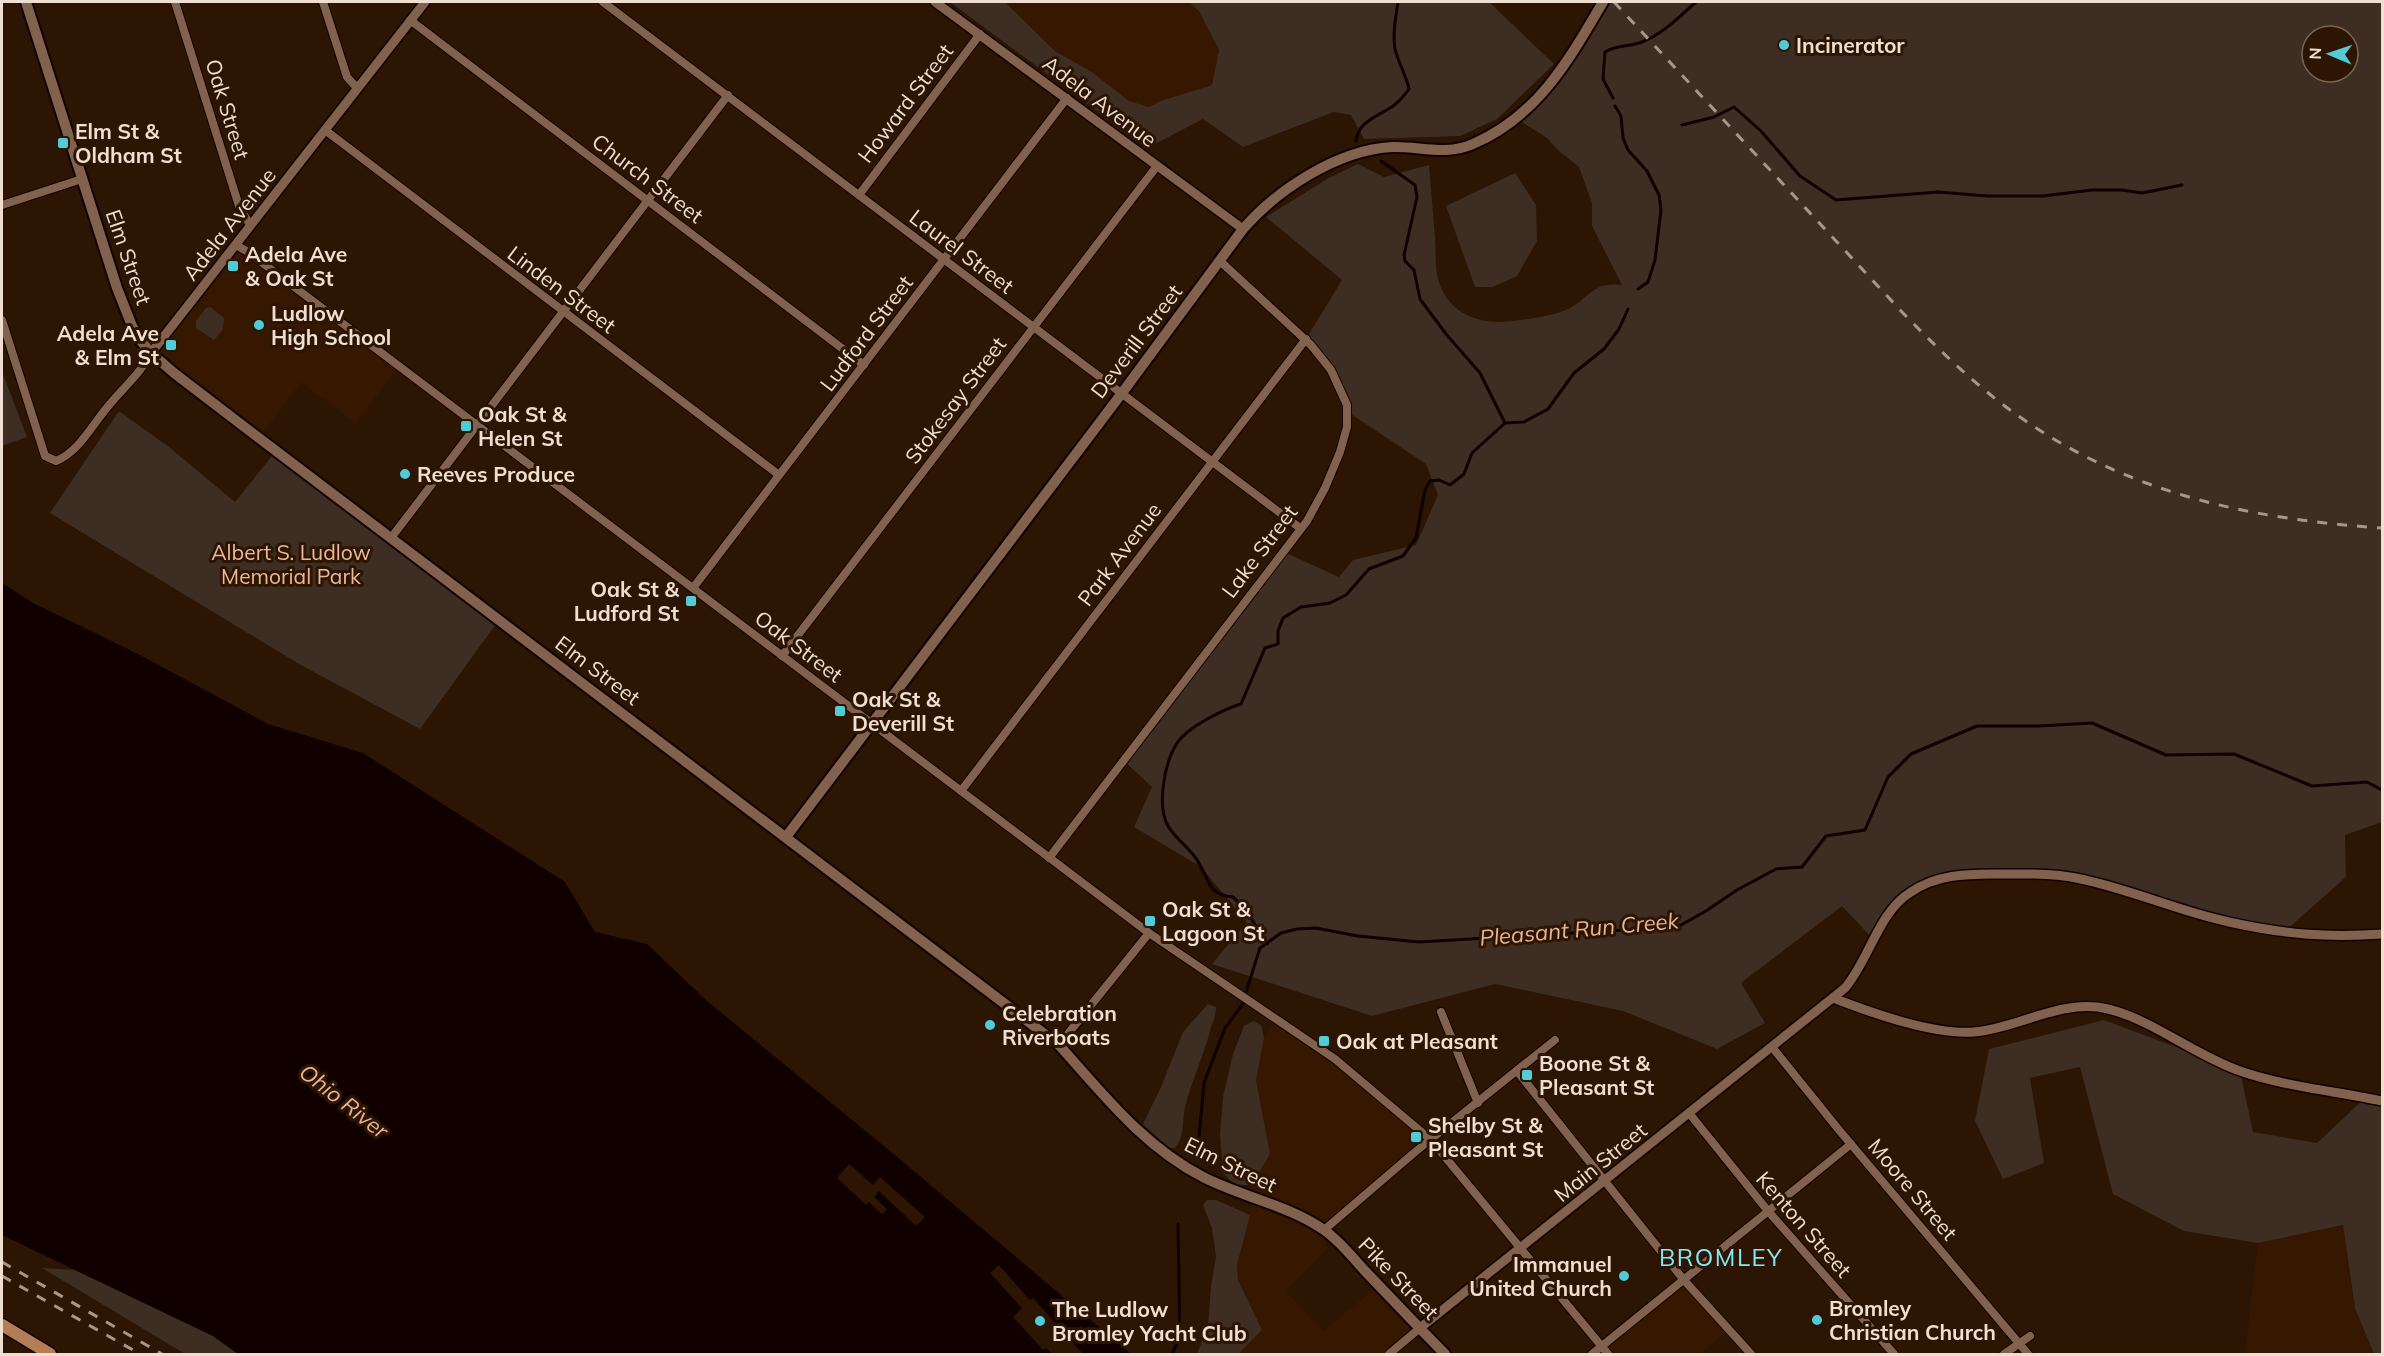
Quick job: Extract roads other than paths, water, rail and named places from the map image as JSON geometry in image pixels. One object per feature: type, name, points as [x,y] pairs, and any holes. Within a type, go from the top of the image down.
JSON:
[{"type":"main road","name":"Elm Street","points":[[26,2],[82,179],[132,326],[151,353],[174,373],[1059,1045],[1137,1131],[1185,1167],[1241,1195],[1308,1220],[1324,1230]]},
{"type":"main road","name":"Deverill Street","points":[[786,837],[1122,393],[1242,230],[1260,210],[1298,182],[1328,166],[1371,151],[1392,147],[1442,151],[1471,145],[1496,133],[1530,109],[1556,78],[1603,2]]},
{"type":"main road","name":"Pike Street","points":[[1324,1230],[1444,1354]]},
{"type":"main road","points":[[2,1325],[50,1354]]},
{"type":"street","name":"Oak Street","points":[[175,2],[239,206],[250,225]]},
{"type":"street","points":[[323,2],[347,77],[357,88]]},
{"type":"street","name":"Adela Avenue","points":[[2,320],[45,456],[56,462],[67,457],[146,364],[151,353],[425,2]]},
{"type":"street","name":"Laurel Street","points":[[603,2],[1300,528]]},
{"type":"street","name":"Adela Avenue","points":[[935,2],[1242,230]]},
{"type":"street","name":"Church Street","points":[[410,20],[864,365]]},
{"type":"street","name":"Howard Street","points":[[859,195],[980,34]]},
{"type":"street","points":[[391,538],[728,95]]},
{"type":"street","name":"Ludford Street","points":[[693,588],[1067,98]]},
{"type":"street","name":"Linden Street","points":[[325,130],[779,475]]},
{"type":"street","name":"Stokesay Street","points":[[782,656],[1157,166]]},
{"type":"street","points":[[2,205],[82,179]]},
{"type":"street","name":"Oak Street","points":[[236,245],[1149,933],[1346,1067],[1431,1140],[1608,1354]]},
{"type":"street","name":"Lake Street","points":[[1049,858],[1316,506],[1340,452],[1348,412],[1344,397],[1330,370],[1306,339],[1220,261]]},
{"type":"street","name":"Park Avenue","points":[[961,791],[1306,339]]},
{"type":"street","name":"Main Street","points":[[1389,1354],[1845,988],[1859,970],[1882,925],[1896,904],[1910,892],[1929,882],[1968,874],[2026,874],[2075,878],[2117,888],[2219,919],[2283,933],[2329,937],[2382,934]]},
{"type":"street","points":[[1059,1045],[1149,933]]},
{"type":"street","points":[[1833,998],[1886,1016],[1955,1032],[1975,1032],[1998,1028],[2072,1006],[2108,1009],[2135,1018],[2201,1056],[2240,1071],[2276,1082],[2382,1101]]},
{"type":"street","points":[[1441,1012],[1478,1103]]},
{"type":"street","points":[[1324,1230],[1358,1199],[1555,1040]]},
{"type":"street","name":"Moore Street","points":[[1772,1047],[2028,1354]]},
{"type":"street","points":[[1517,1071],[1683,1279],[1751,1354]]},
{"type":"street","name":"Kenton Street","points":[[1689,1113],[1768,1211],[1894,1354]]},
{"type":"street","points":[[1592,1354],[1851,1144]]},
{"type":"street","points":[[2004,1354],[2030,1336]]},
{"type":"water","name":"Ohio River","points":[[2,583],[33,603],[136,653],[268,724],[363,753],[565,882],[595,932],[647,944],[708,1002],[896,1156],[1131,1354],[238,1354],[213,1336],[2,1235]]},
{"type":"waterway","points":[[1356,141],[1365,124],[1395,104],[1409,89],[1394,43],[1398,2]]},
{"type":"waterway","points":[[1613,98],[1603,79],[1605,52],[1650,39],[1696,2]]},
{"type":"waterway","points":[[1615,106],[1621,116],[1623,138],[1628,150],[1647,171],[1659,195],[1661,210],[1655,260],[1648,282],[1638,289]]},
{"type":"waterway","points":[[1682,125],[1714,117],[1734,107],[1761,131],[1800,176],[1836,200],[1938,192],[1987,196],[2043,196],[2092,190],[2142,193],[2182,185]]},
{"type":"waterway","points":[[1381,161],[1415,185],[1417,197],[1404,255],[1405,261],[1414,270],[1420,299],[1446,334],[1480,373],[1505,423]]},
{"type":"waterway","points":[[1267,944],[1246,910],[1233,897],[1218,893],[1213,888],[1195,857],[1168,826],[1163,806],[1164,781],[1175,746],[1186,733],[1201,723],[1241,704],[1265,648],[1278,644],[1278,631],[1283,618],[1301,607],[1330,603],[1346,595],[1369,569],[1403,556],[1416,538],[1425,490],[1430,481],[1439,480],[1450,485],[1464,474],[1472,453],[1505,423],[1524,422],[1548,409],[1574,373],[1604,349],[1619,329],[1628,309]]},
{"type":"waterway","name":"Pleasant Run Creek","points":[[1198,1148],[1204,1083],[1225,1028],[1242,1005],[1260,948],[1281,933],[1316,928],[1358,936],[1419,942],[1681,925],[1776,869],[1802,867],[1826,836],[1865,830],[1888,777],[1911,754],[1977,726],[2092,723],[2166,755],[2234,754],[2312,786],[2367,782],[2382,790]]},
{"type":"waterway","name":"Pleasant Run Creek","points":[[1172,1354],[1180,1337],[1178,1224]]},
{"type":"railway","points":[[1614,2],[1902,312],[1957,366],[2017,415],[2059,442],[2102,465],[2192,498],[2285,518],[2382,528]]},
{"type":"railway","points":[[2,1262],[162,1354]]},
{"type":"railway","points":[[2,1276],[140,1354]]},
{"type":"place","name":"Incinerator","points":[[1784,45]]},
{"type":"place","name":"Elm St & Oldham St","points":[[63,143]]},
{"type":"place","name":"Adela Ave & Oak St","points":[[233,266]]},
{"type":"place","name":"Ludlow High School","points":[[259,325]]},
{"type":"place","name":"Adela Ave & Elm St","points":[[171,345]]},
{"type":"place","name":"Oak St & Helen St","points":[[466,426]]},
{"type":"place","name":"Reeves Produce","points":[[405,474]]},
{"type":"place","name":"Oak St & Ludford St","points":[[691,601]]},
{"type":"place","name":"Oak St & Deverill St","points":[[840,711]]},
{"type":"place","name":"Oak St & Lagoon St","points":[[1150,921]]},
{"type":"place","name":"Celebration Riverboats","points":[[990,1025]]},
{"type":"place","name":"Oak at Pleasant","points":[[1324,1041]]},
{"type":"place","name":"Boone St & Pleasant St","points":[[1527,1075]]},
{"type":"place","name":"Shelby St & Pleasant St","points":[[1416,1137]]},
{"type":"place","name":"Immanuel United Church","points":[[1624,1276]]},
{"type":"place","name":"Bromley Christian Church","points":[[1817,1320]]},
{"type":"place","name":"The Ludlow Bromley Yacht Club","points":[[1040,1321]]},
{"type":"district","name":"BROMLEY","points":[[1721,1257]]},
{"type":"park label","name":"Albert S. Ludlow Memorial Park","points":[[291,564]]}]
